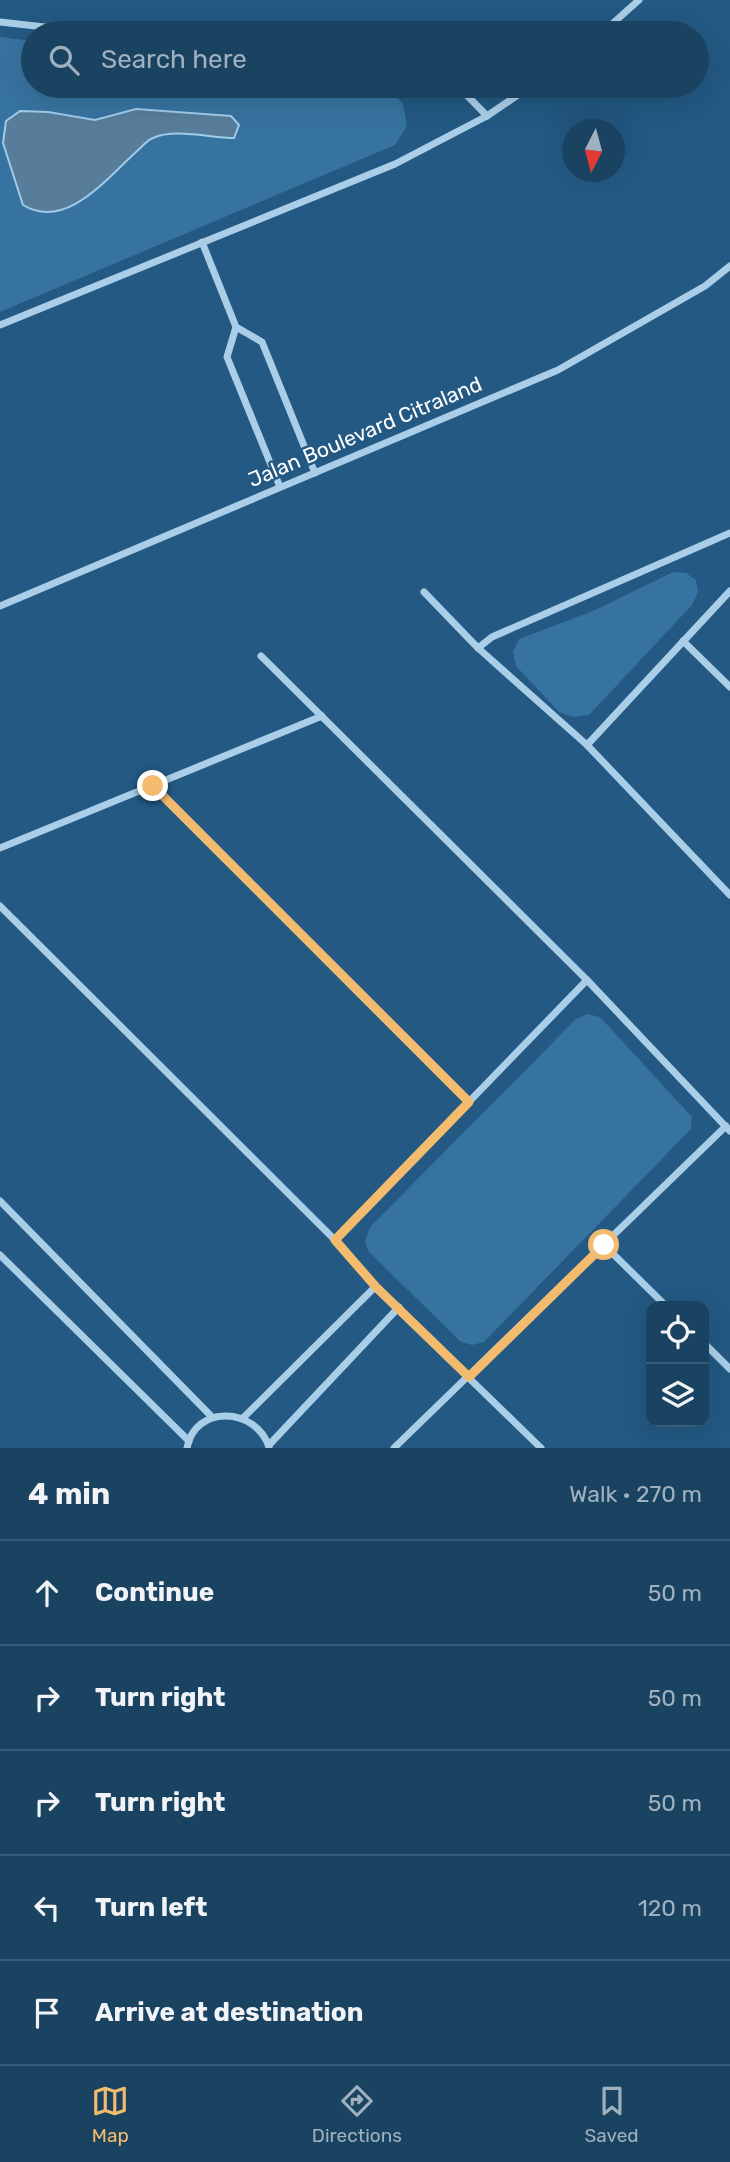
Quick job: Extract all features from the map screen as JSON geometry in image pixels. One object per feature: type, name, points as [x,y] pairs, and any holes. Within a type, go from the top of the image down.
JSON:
[{"type":"street","points":[[615,21],[639,0]]},
{"type":"street","points":[[0,22],[21,24]]},
{"type":"street","points":[[470,98],[488,116]]},
{"type":"street","points":[[0,325],[395,164],[488,116],[514,98]]},
{"type":"street","points":[[202,242],[236,327],[228,357],[279,487]]},
{"type":"street","name":"Jalan Boulevard Citraland","points":[[0,606],[558,370],[705,286],[730,266]]},
{"type":"street","points":[[236,327],[262,342],[315,473]]},
{"type":"street","points":[[478,648],[492,637],[730,533]]},
{"type":"street","points":[[587,745],[730,591]]},
{"type":"street","points":[[424,592],[478,648],[587,745],[730,895]]},
{"type":"street","points":[[683,640],[730,687]]},
{"type":"street","points":[[261,656],[587,980],[728,1128],[394,1448]]},
{"type":"street","points":[[0,848],[322,716]]},
{"type":"street","points":[[153,786],[469,1102]]},
{"type":"street","points":[[0,906],[335,1240],[376,1287],[541,1448]]},
{"type":"street","points":[[335,1240],[587,980]]},
{"type":"street","points":[[0,1201],[212,1417]]},
{"type":"street","points":[[604,1245],[661,1301]]},
{"type":"street","points":[[0,1255],[188,1445],[198,1427],[212,1417],[244,1417],[260,1428],[269,1446],[399,1307]]},
{"type":"street","points":[[244,1417],[376,1287]]},
{"type":"street","points":[[709,1348],[730,1369]]},
{"type":"shaded area","points":[[0,37],[21,40],[21,98],[398,98],[403,104],[407,126],[395,145],[0,312]]},
{"type":"shaded area","points":[[136,109],[231,116],[239,125],[234,138],[171,134],[151,139],[99,187],[70,207],[39,211],[23,205],[3,143],[6,121],[20,111],[48,112],[95,120]]},
{"type":"shaded area","points":[[673,572],[686,573],[696,580],[698,592],[692,605],[589,715],[573,717],[559,712],[516,666],[513,652],[519,639],[593,611]]},
{"type":"shaded area","points":[[587,1014],[600,1017],[692,1117],[691,1129],[484,1342],[472,1345],[461,1342],[368,1251],[365,1241],[370,1227],[576,1019]]},
{"type":"route","points":[[153,786],[469,1102],[335,1240],[376,1287],[469,1377],[604,1245]]}]
